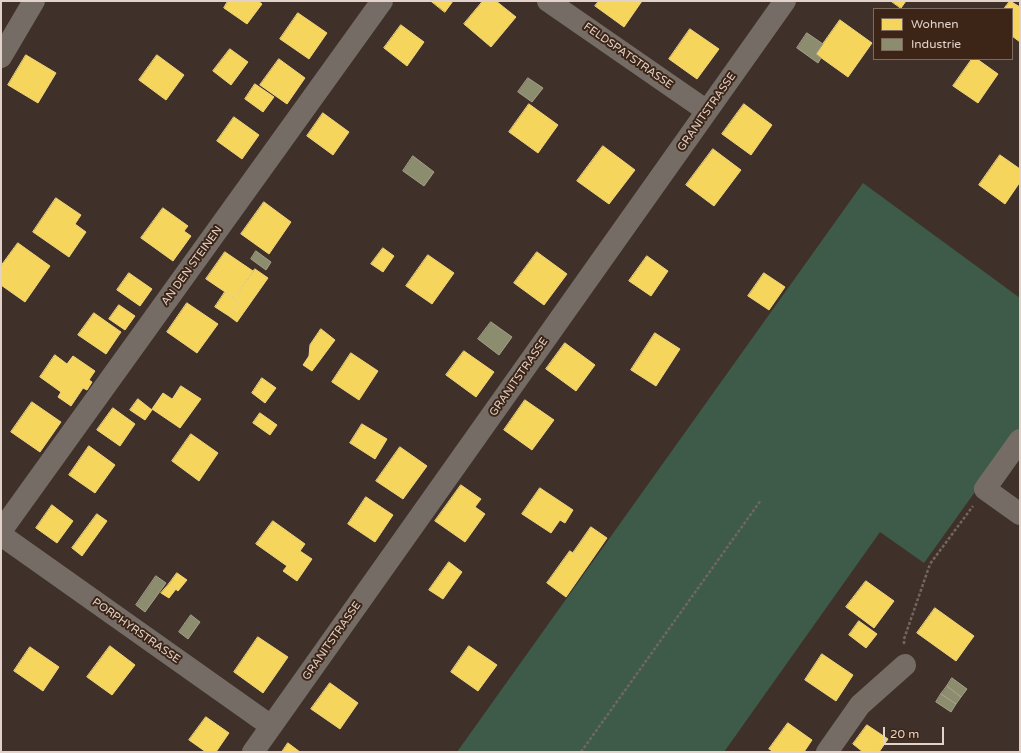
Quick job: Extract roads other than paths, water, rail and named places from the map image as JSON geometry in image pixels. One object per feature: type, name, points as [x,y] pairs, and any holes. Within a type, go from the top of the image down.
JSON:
[{"type":"street","points":[[1,57],[34,1]]},
{"type":"street","name":"AN DEN STEINEN","points":[[1,531],[382,1]]},
{"type":"street","name":"FELDSPATSTRASSE","points":[[548,1],[707,111]]},
{"type":"street","name":"GRANITSTRASSE","points":[[253,752],[785,1]]},
{"type":"street","points":[[1020,440],[985,489],[1020,514]]},
{"type":"street","name":"PORPHYRSTRASSE","points":[[1,535],[271,726]]},
{"type":"street","points":[[827,752],[860,705],[905,665]]}]
